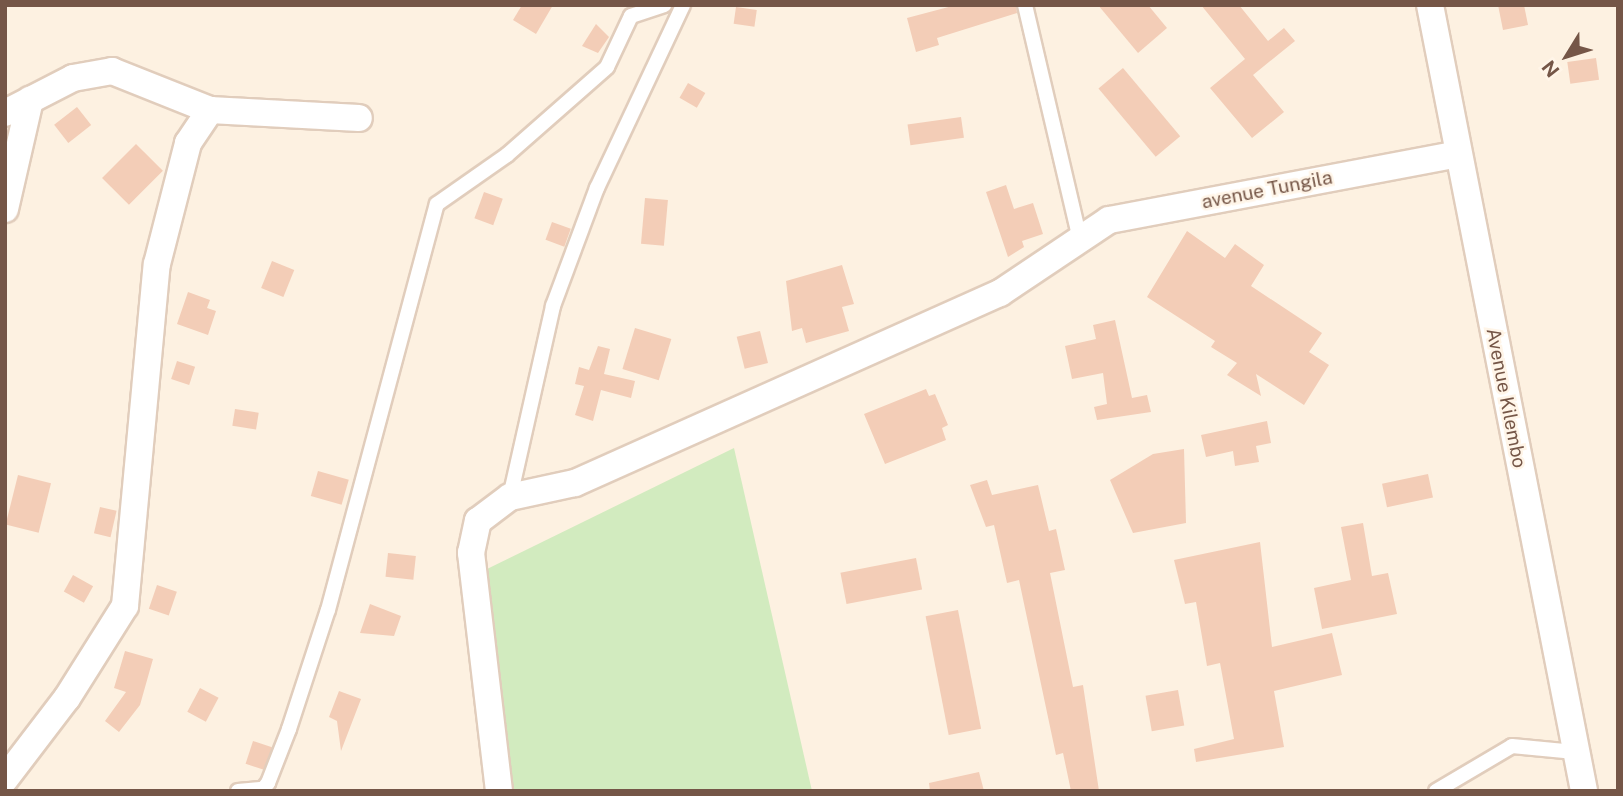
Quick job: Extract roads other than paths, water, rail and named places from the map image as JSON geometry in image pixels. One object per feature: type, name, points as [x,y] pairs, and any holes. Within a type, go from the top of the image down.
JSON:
[{"type":"street","name":"Avenue Kilembo","points":[[1430,5],[1584,791]]},
{"type":"street","points":[[5,113],[74,78],[112,71],[210,110],[359,118]]},
{"type":"street","points":[[5,209],[30,100]]},
{"type":"street","points":[[5,779],[67,698],[125,606],[157,264],[188,143],[210,110]]},
{"type":"street","name":"avenue Tungila","points":[[510,497],[575,483],[1000,292],[1079,236],[1109,220],[1458,154]]},
{"type":"street","points":[[499,791],[471,553],[478,521],[510,497]]},
{"type":"lane","points":[[239,791],[263,789],[268,783],[289,729],[328,610],[437,204],[507,155],[607,67],[631,16],[664,5]]},
{"type":"lane","points":[[510,497],[553,306],[597,188],[683,5]]},
{"type":"lane","points":[[1025,5],[1079,236]]},
{"type":"lane","points":[[1436,791],[1512,746],[1575,752]]}]
